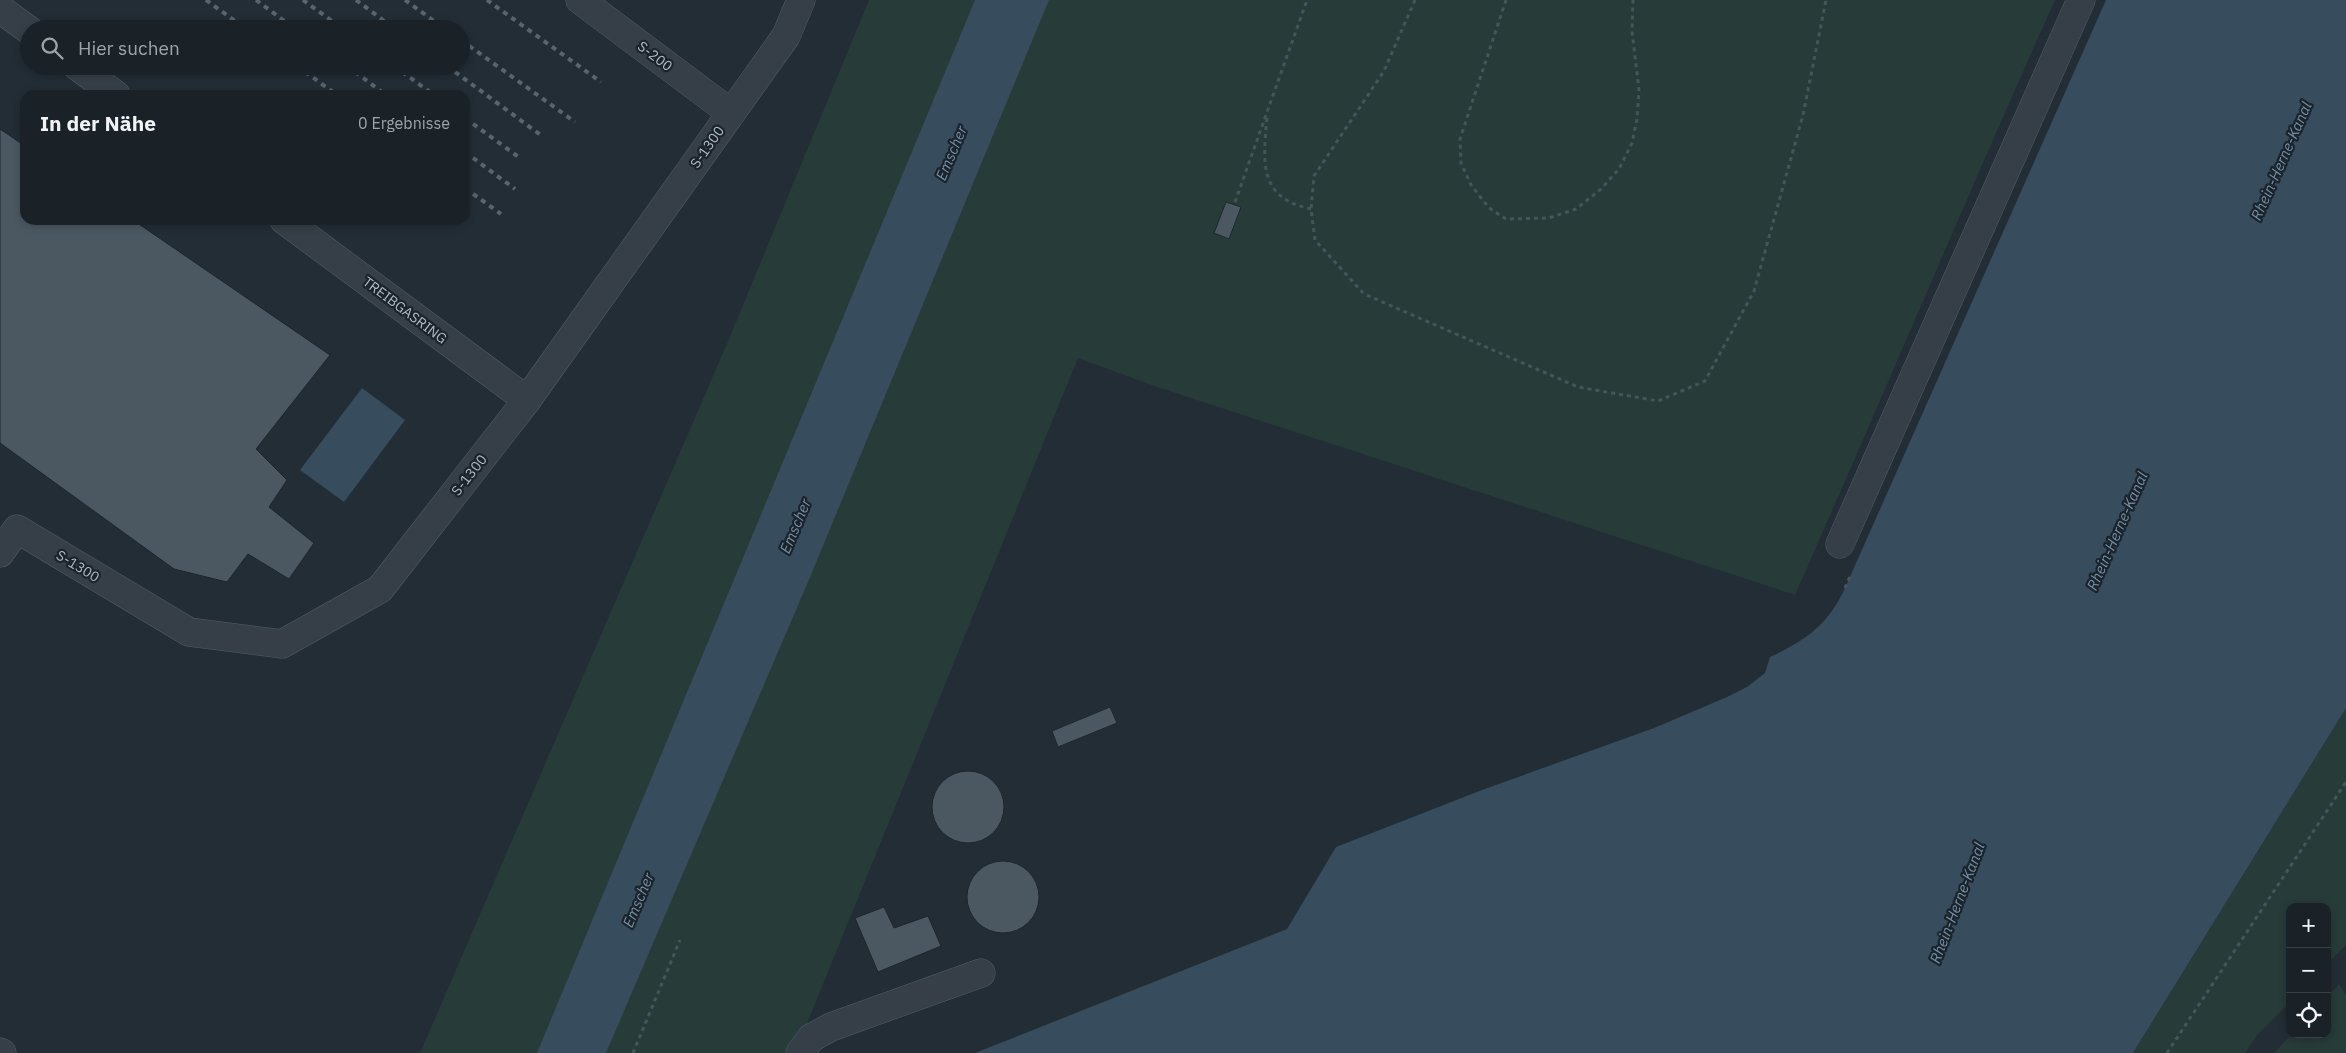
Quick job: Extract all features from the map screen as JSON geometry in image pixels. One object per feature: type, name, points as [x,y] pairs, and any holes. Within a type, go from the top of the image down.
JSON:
[{"type":"lane","name":"S-200","points":[[580,0],[731,113]]},
{"type":"lane","name":"S-1300","points":[[0,553],[8,523],[189,632],[282,644],[380,589],[526,400],[786,36],[801,0]]},
{"type":"lane","points":[[1840,544],[2080,0]]},
{"type":"lane","points":[[0,9],[20,23]]},
{"type":"lane","points":[[89,75],[109,90]]},
{"type":"lane","name":"TREIBGASRING","points":[[291,225],[526,400]]},
{"type":"lane","points":[[810,1048],[831,1027],[981,973]]},
{"type":"path","points":[[1235,202],[1307,0]]},
{"type":"path","points":[[1415,0],[1384,71],[1314,176],[1311,209],[1315,240],[1364,294],[1578,387],[1658,401],[1705,381],[1754,291],[1804,115],[1826,0]]},
{"type":"path","points":[[1506,0],[1460,139],[1461,163],[1471,185],[1489,208],[1506,219],[1549,218],[1576,209],[1601,189],[1619,170],[1632,142],[1637,119],[1639,90],[1632,31],[1633,0]]},
{"type":"path","points":[[1267,112],[1264,153],[1269,184],[1293,205],[1311,209]]},
{"type":"path","points":[[2166,1053],[2346,782]]},
{"type":"path","points":[[633,1053],[680,940]]},
{"type":"green space","points":[[869,0],[2055,0],[1795,595],[1157,387],[1078,358],[795,1053],[420,1053],[729,339]]},
{"type":"green space","points":[[2346,708],[2346,945],[2331,960],[2331,903],[2286,903],[2286,1006],[2258,1034],[2245,1053],[2133,1053]]},
{"type":"green space","points":[[2339,984],[2346,995],[2346,1053],[2274,1053],[2288,1038],[2331,1038],[2331,993]]},
{"type":"water","name":"Emscher","points":[[975,0],[1049,0],[808,582],[606,1053],[537,1053]]},
{"type":"water","name":"Rhein-Herne-Kanal","points":[[2106,0],[2346,0],[2346,708],[2133,1053],[975,1053],[1287,929],[1336,847],[1482,790],[1654,728],[1727,697],[1747,687],[1765,673],[1770,657],[1795,644],[1815,630],[1831,612],[1845,588]]},
{"type":"water","points":[[362,388],[405,420],[344,502],[300,470]]},
{"type":"building","points":[[0,129],[20,143],[20,225],[140,225],[330,355],[256,449],[287,480],[269,507],[314,543],[289,579],[248,554],[227,582],[174,569],[0,443]]},
{"type":"building","points":[[1226,202],[1241,207],[1229,239],[1214,233]]},
{"type":"building","points":[[1110,707],[1117,723],[1058,747],[1052,731]]},
{"type":"building","points":[[968,771],[988,777],[998,787],[1004,807],[998,827],[988,837],[968,843],[948,837],[938,827],[932,807],[938,787],[948,777]]},
{"type":"building","points":[[1003,861],[1023,867],[1033,877],[1039,897],[1033,917],[1023,927],[1003,933],[983,927],[973,917],[967,897],[973,877],[983,867]]},
{"type":"building","points":[[884,907],[894,928],[928,916],[941,946],[878,972],[855,918]]},
{"type":"railway","points":[[206,0],[234,20]]},
{"type":"railway","points":[[256,0],[283,20]]},
{"type":"railway","points":[[303,0],[331,20]]},
{"type":"railway","points":[[356,0],[383,20]]},
{"type":"railway","points":[[405,0],[433,20]]},
{"type":"railway","points":[[487,0],[601,82]]},
{"type":"railway","points":[[470,46],[575,122]]},
{"type":"railway","points":[[309,75],[330,90]]},
{"type":"railway","points":[[359,75],[379,90]]},
{"type":"railway","points":[[406,75],[427,90]]},
{"type":"railway","points":[[459,75],[542,136]]},
{"type":"railway","points":[[470,122],[520,158]]},
{"type":"railway","points":[[470,156],[515,189]]},
{"type":"railway","points":[[470,192],[501,214]]}]
